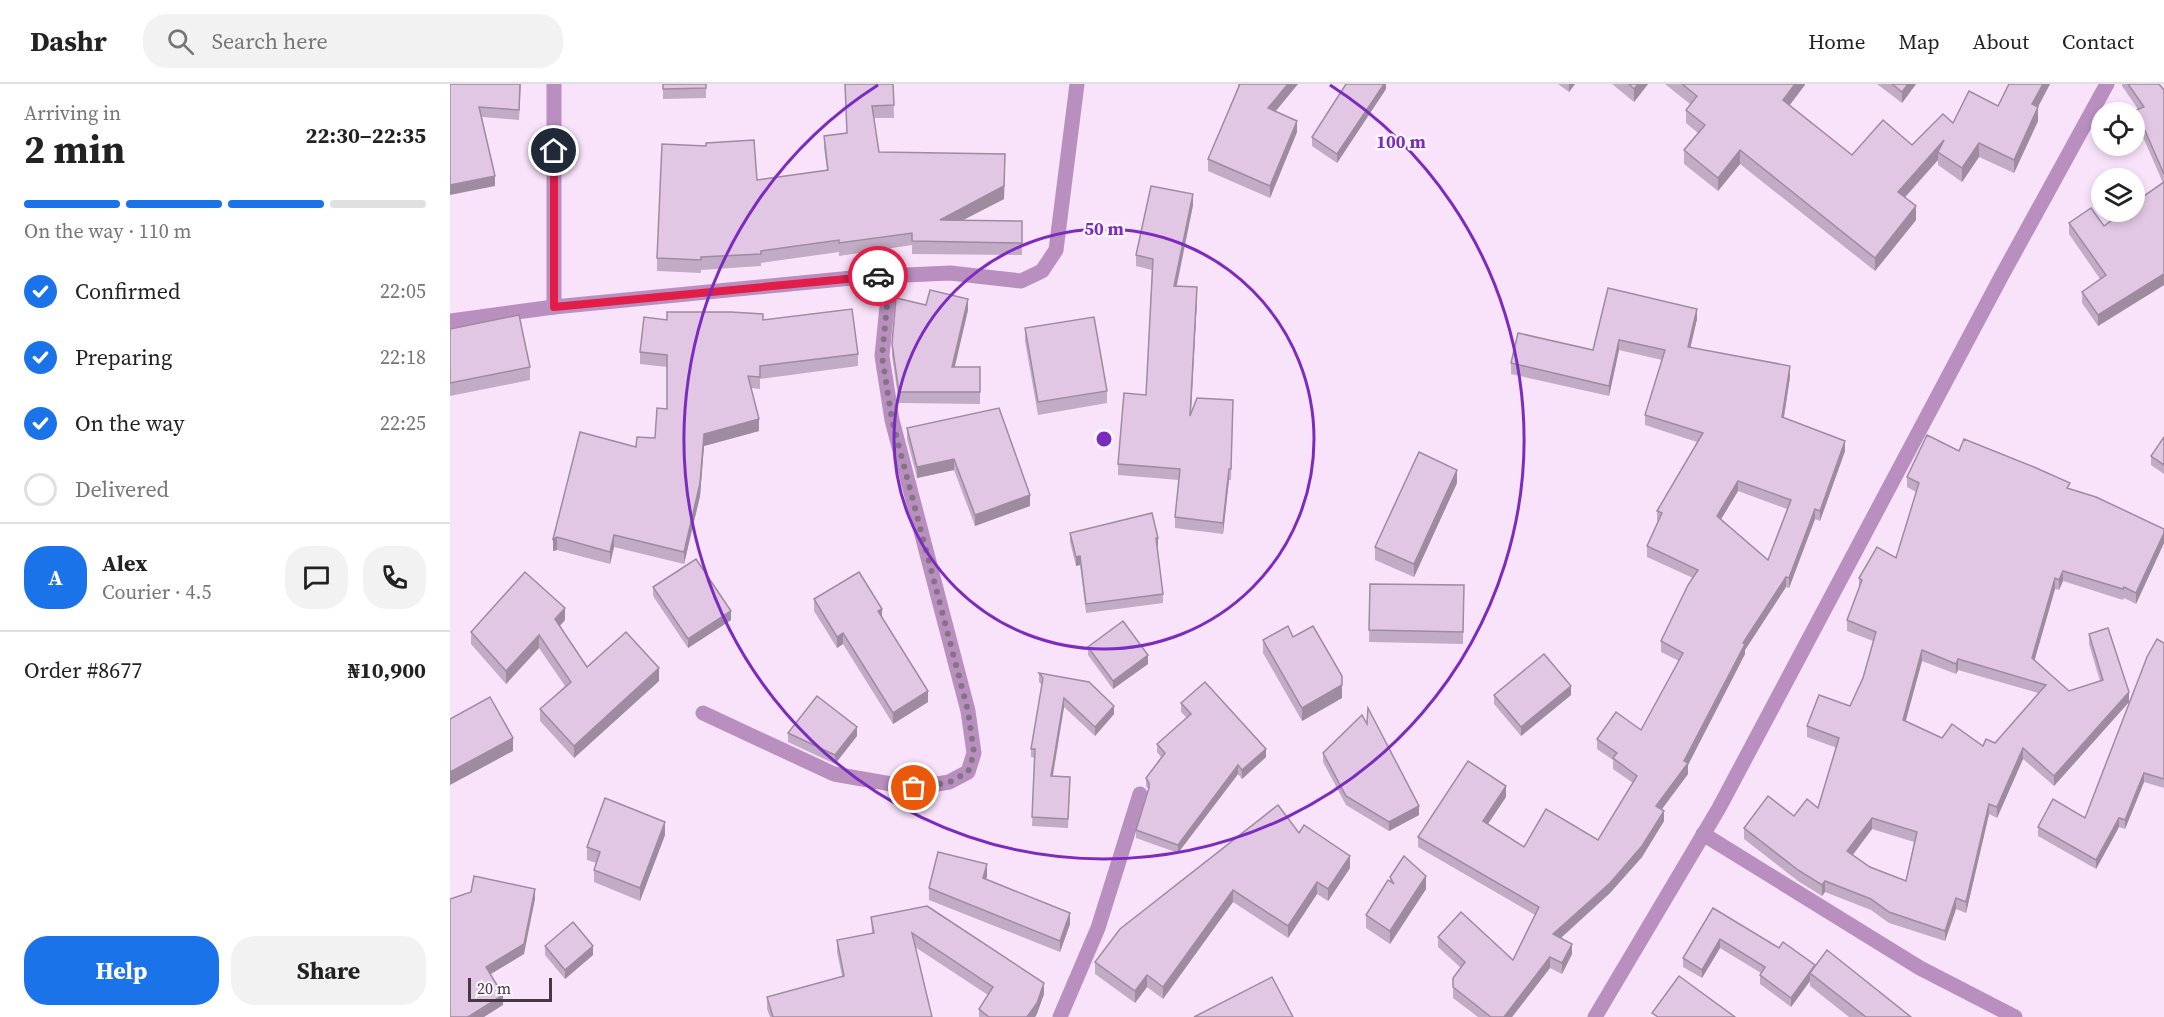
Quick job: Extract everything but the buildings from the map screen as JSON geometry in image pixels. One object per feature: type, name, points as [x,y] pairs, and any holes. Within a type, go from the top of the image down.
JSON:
[{"type":"street","points":[[554,84],[554,307]]},
{"type":"street","points":[[450,321],[554,307],[890,276],[950,273],[1021,281],[1042,271],[1056,250],[1077,84]]},
{"type":"street","points":[[1595,1017],[1725,798],[2001,277],[2108,84]]},
{"type":"street","points":[[703,713],[834,774],[914,788],[950,782],[968,772],[974,753],[968,711],[892,420],[882,356],[890,276]]},
{"type":"street","points":[[1060,1017],[1098,928],[1140,794]]},
{"type":"street","points":[[1703,834],[1920,968],[2015,1017]]},
{"type":"way so far","points":[[878,276],[890,276],[882,356],[892,420],[968,711],[974,753],[968,772],[950,782],[914,788]]},
{"type":"route","points":[[554,151],[554,307],[878,276]]}]
